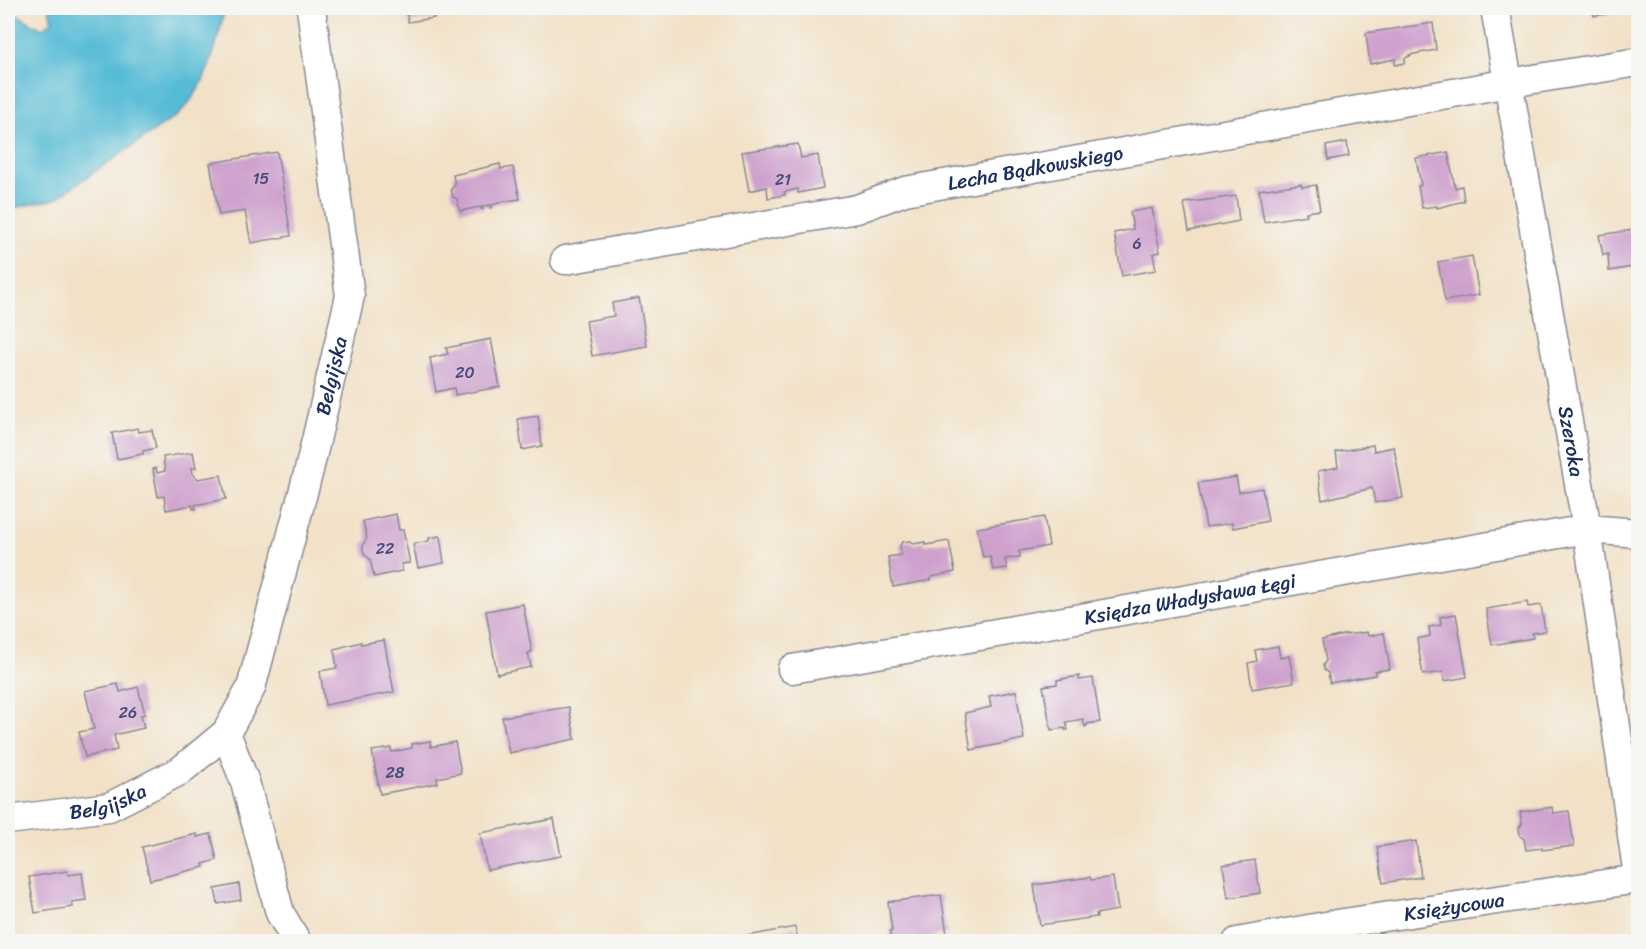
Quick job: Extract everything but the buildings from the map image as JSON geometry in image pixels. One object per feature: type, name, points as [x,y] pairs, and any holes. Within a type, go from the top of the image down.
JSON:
[{"type":"street","name":"Belgijska","points":[[8,820],[109,807],[180,771],[226,733],[251,688],[309,470],[350,296],[311,8]]},
{"type":"street","name":"Szeroka","points":[[1495,8],[1587,529],[1638,878]]},
{"type":"street","name":"Lecha Bądkowskiego","points":[[565,261],[856,209],[905,191],[1638,62]]},
{"type":"street","name":"Księdza Władysława Łęgi","points":[[792,669],[1587,529],[1638,533]]},
{"type":"street","points":[[226,733],[245,782],[280,913],[297,942]]},
{"type":"street","name":"Księżycowa","points":[[1237,942],[1349,922],[1638,878]]},
{"type":"water","points":[[49,8],[225,8],[204,79],[197,92],[178,115],[55,199],[8,209],[8,56],[10,46],[8,10],[42,29],[52,21]]}]
